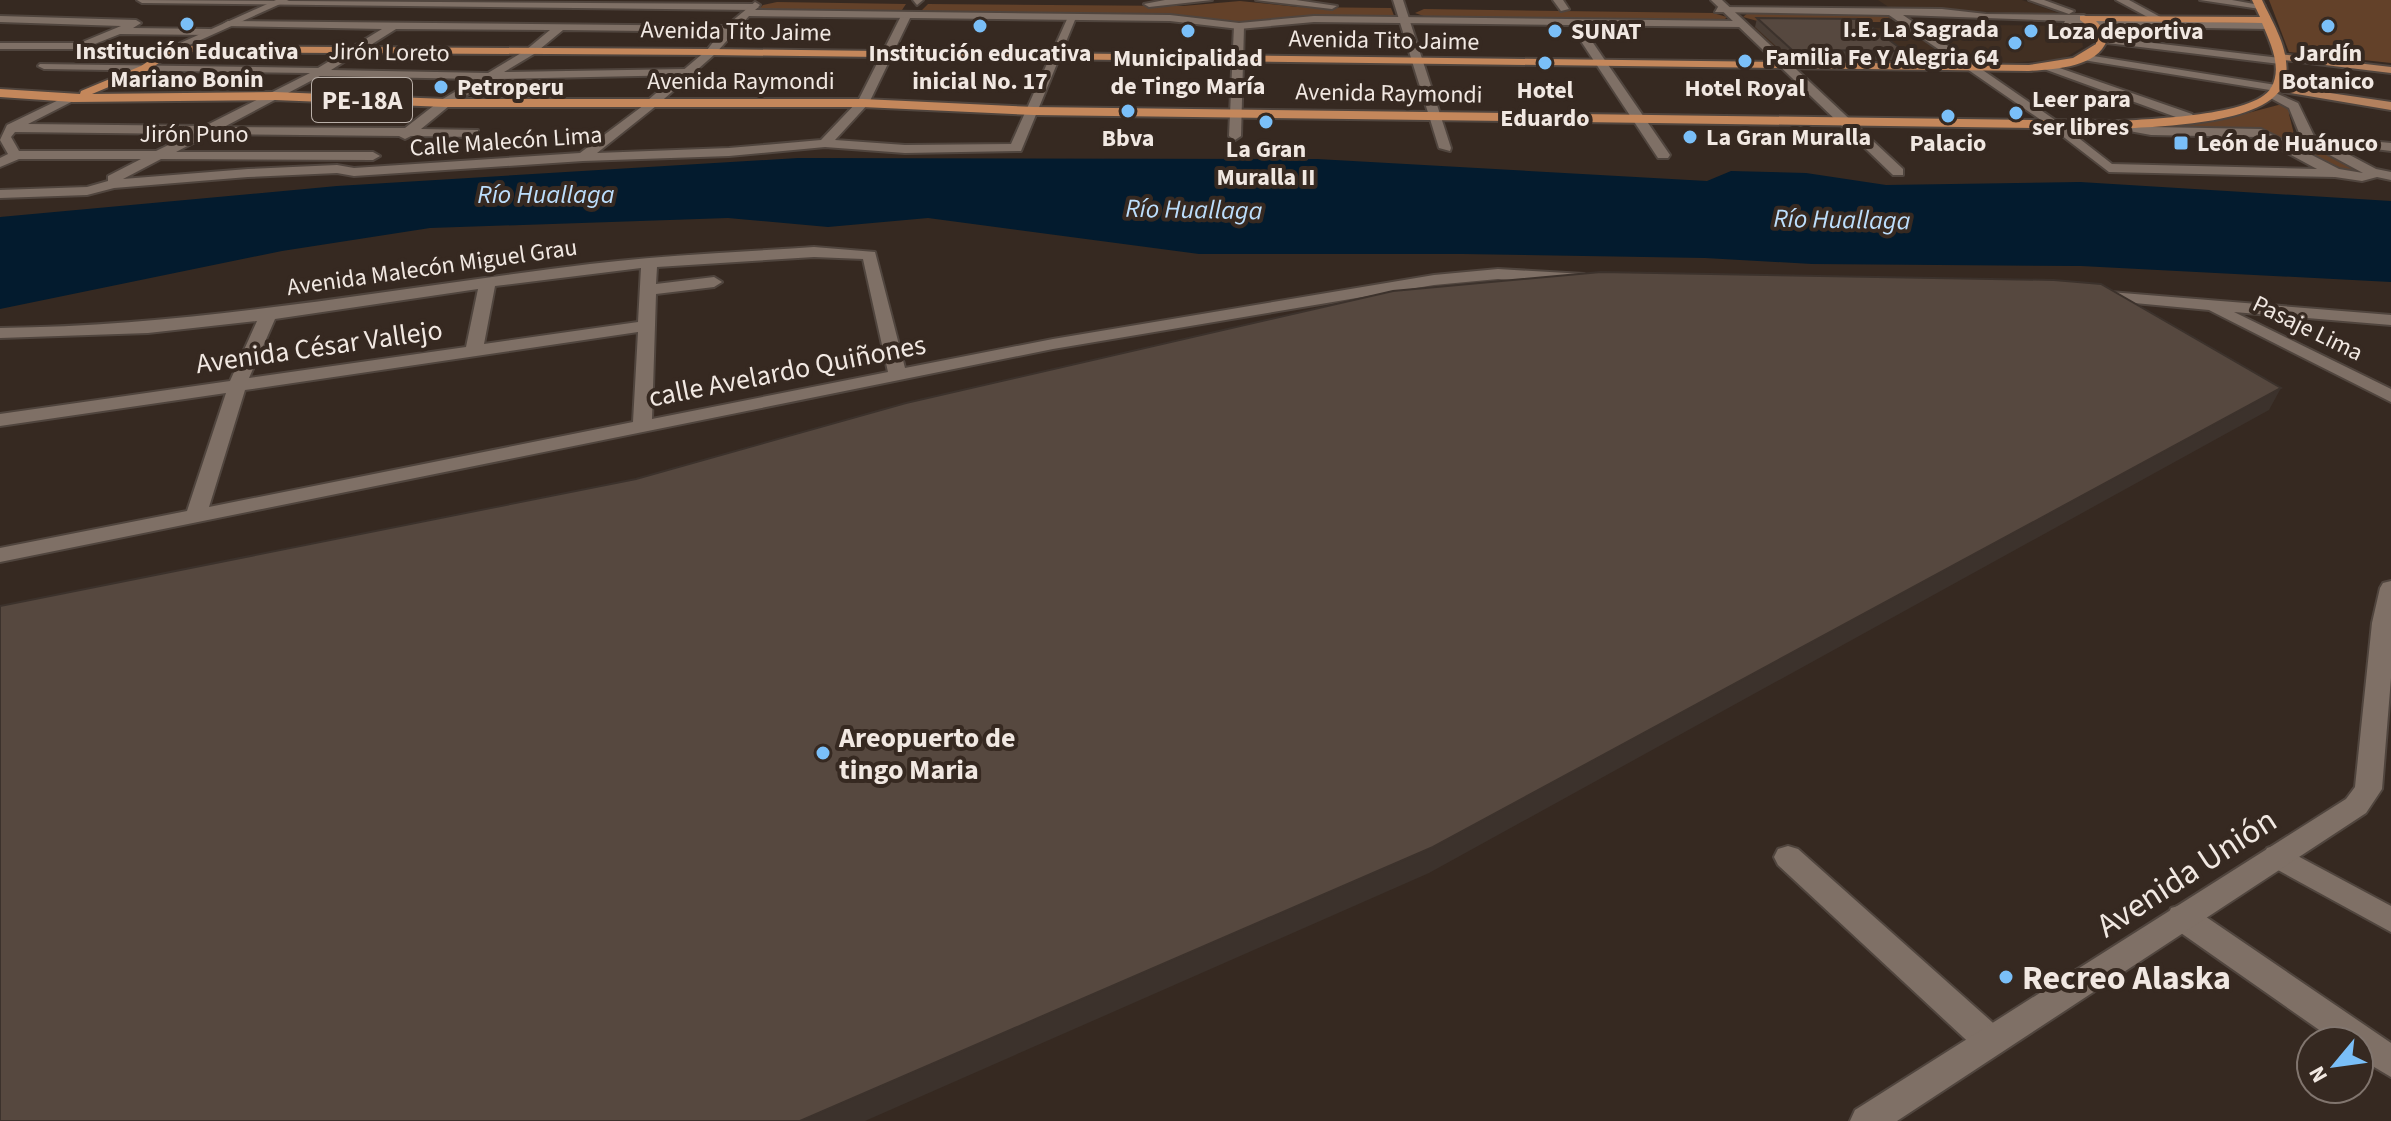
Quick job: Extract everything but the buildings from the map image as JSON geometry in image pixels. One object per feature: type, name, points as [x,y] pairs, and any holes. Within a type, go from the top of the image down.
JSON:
[{"type":"highway","points":[[2259,3],[2280,59],[2274,91]]},
{"type":"highway","points":[[2089,20],[2268,23]]},
{"type":"highway","points":[[2087,58],[2103,40],[2089,20]]},
{"type":"highway","name":"Avenida Tito Jaime","points":[[172,49],[357,48],[1972,69]]},
{"type":"highway","name":"PE-18A","points":[[73,98],[145,68],[172,49]]},
{"type":"highway","name":"PE-18A","points":[[1972,69],[2048,67],[2087,58]]},
{"type":"highway","name":"PE-18A","points":[[2188,117],[2241,108],[2274,91]]},
{"type":"highway","name":"Avenida Raymondi","points":[[0,93],[73,98],[275,96],[445,103],[863,103],[1034,111],[2054,125],[2117,125],[2188,117]]},
{"type":"main road","points":[[2280,59],[2391,70]]},
{"type":"main road","points":[[2274,91],[2391,106]]},
{"type":"street","points":[[142,0],[597,2],[906,16],[1170,18],[1239,26],[1314,19],[1741,24]]},
{"type":"street","points":[[172,49],[283,0]]},
{"type":"street","points":[[1139,4],[1207,0]]},
{"type":"street","points":[[1261,0],[1345,6]]},
{"type":"street","points":[[1876,0],[2054,125],[2109,168],[2335,173],[2362,177],[2372,172]]},
{"type":"street","points":[[2034,0],[2089,20]]},
{"type":"street","points":[[2121,0],[2159,19]]},
{"type":"street","points":[[2205,0],[2259,3]]},
{"type":"street","points":[[915,1],[932,2]]},
{"type":"street","points":[[87,191],[162,156],[318,73],[393,26],[439,2]]},
{"type":"street","points":[[354,172],[445,103],[530,52],[597,2]]},
{"type":"street","points":[[1399,3],[1445,148]]},
{"type":"street","points":[[1386,6],[1399,3],[1415,7]]},
{"type":"street","points":[[1714,5],[1727,10],[1892,11],[2089,20],[2268,23]]},
{"type":"street","points":[[1557,6],[1579,9]]},
{"type":"street","points":[[583,157],[711,52],[729,29],[754,7]]},
{"type":"street","points":[[1727,10],[1898,172]]},
{"type":"street","points":[[1963,15],[1978,23]]},
{"type":"street","points":[[825,143],[863,103],[906,16]]},
{"type":"street","points":[[1034,111],[1073,17]]},
{"type":"street","points":[[0,19],[136,23],[82,46],[0,46]]},
{"type":"street","points":[[1951,26],[2089,20]]},
{"type":"street","points":[[1574,23],[1663,155]]},
{"type":"street","points":[[228,24],[729,29]]},
{"type":"street","points":[[1912,25],[1938,25]]},
{"type":"street","points":[[1235,136],[1239,26]]},
{"type":"street","points":[[116,31],[210,32]]},
{"type":"street","points":[[2103,40],[2280,59]]},
{"type":"street","points":[[2087,58],[2274,91],[2298,107],[2306,137],[2372,172],[2391,176]]},
{"type":"street","name":"Jirón Loreto","points":[[44,66],[312,69],[318,73],[487,76],[686,72]]},
{"type":"street","points":[[2048,67],[2188,117]]},
{"type":"street","points":[[0,163],[14,155],[5,137],[11,128],[73,98]]},
{"type":"street","name":"Calle Malecón Lima","points":[[0,194],[87,191],[114,184],[248,173],[288,174],[337,169],[354,172],[583,157],[729,152],[825,143],[905,149],[1016,148],[1034,111]]},
{"type":"street","points":[[2117,125],[2151,131],[2261,133],[2335,173]]},
{"type":"street","points":[[11,128],[474,133]]},
{"type":"street","points":[[2306,137],[2391,147]]},
{"type":"street","name":"Jirón Puno","points":[[14,155],[373,156]]},
{"type":"street","name":"Avenida Malecón Miguel Grau","points":[[0,333],[48,335],[268,315],[649,263],[814,252],[870,255],[898,377]]},
{"type":"street","points":[[642,428],[649,263]]},
{"type":"street","name":"calle Avelardo Quiñones","points":[[0,555],[1068,341],[1434,280],[1498,274],[1596,279]]},
{"type":"street","points":[[648,290],[714,282]]},
{"type":"street","points":[[474,352],[487,285]]},
{"type":"street","points":[[2086,295],[2391,320]]},
{"type":"street","name":"Pasaje Lima","points":[[2205,304],[2391,396]]},
{"type":"street","points":[[196,516],[237,386],[268,315]]},
{"type":"street","name":"Avenida César Vallejo","points":[[0,420],[647,326]]},
{"type":"street","name":"Avenida Unión","points":[[1867,1121],[2356,806],[2368,789],[2384,623],[2391,588]]},
{"type":"street","points":[[2277,856],[2391,920]]},
{"type":"street","points":[[1788,857],[1989,1040]]},
{"type":"street","points":[[2182,917],[2391,1062]]},
{"type":"shaded area","points":[[1878,0],[2022,0],[2064,15],[1890,8]]},
{"type":"shaded area","points":[[2269,0],[2391,0],[2391,63],[2289,52]]},
{"type":"shaded area","points":[[1240,1],[1298,7],[1391,8],[1395,18],[1240,23],[919,13],[928,4],[1183,6]]},
{"type":"shaded area","points":[[777,2],[906,4],[900,13],[759,9]]},
{"type":"shaded area","points":[[1424,9],[1713,13],[1727,17],[1723,21],[1432,19],[1415,13]]},
{"type":"shaded area","points":[[1749,12],[1876,14],[1892,18],[1887,22],[1761,22],[1743,17]]},
{"type":"shaded area","name":"I.E. La Sagrada Familia Fe Y Alegria 64","points":[[1988,25],[2080,26],[2083,47],[2063,59],[1977,65],[1928,29]]},
{"type":"shaded area","points":[[1746,27],[1909,28],[1966,67],[1789,65]]},
{"type":"shaded area","points":[[2282,104],[2290,107],[2294,134],[2363,173],[2359,175],[2334,170],[2263,130],[2184,128],[2177,125],[2225,119]]},
{"type":"water","name":"Río Huallaga","points":[[798,158],[1317,159],[1707,181],[1731,171],[1806,173],[1886,185],[2080,182],[2391,201],[2391,282],[2081,266],[1812,264],[1705,258],[1463,254],[1199,254],[928,218],[828,227],[728,218],[430,228],[282,251],[0,309],[0,217],[337,186]]},
{"type":"place","name":"Institución Educativa Mariano Bonin","points":[[187,24]]},
{"type":"place","name":"Institución educativa inicial No. 17","points":[[980,26]]},
{"type":"place","name":"Jardín Botanico","points":[[2328,26]]},
{"type":"place","name":"Municipalidad de Tingo María","points":[[1188,31]]},
{"type":"place","name":"SUNAT","points":[[1555,31]]},
{"type":"place","name":"Loza deportiva","points":[[2031,31]]},
{"type":"place","name":"I.E. La Sagrada Familia Fe Y Alegria 64","points":[[2015,43]]},
{"type":"place","name":"Hotel Royal","points":[[1745,61]]},
{"type":"place","name":"Hotel Eduardo","points":[[1545,63]]},
{"type":"place","name":"Petroperu","points":[[441,87]]},
{"type":"place","name":"Bbva","points":[[1128,111]]},
{"type":"place","name":"Leer para ser libres","points":[[2016,113]]},
{"type":"place","name":"Palacio","points":[[1948,116]]},
{"type":"place","name":"La Gran Muralla II","points":[[1266,122]]},
{"type":"place","name":"La Gran Muralla","points":[[1690,137]]},
{"type":"place","name":"León de Huánuco","points":[[2181,143]]},
{"type":"place","name":"Areopuerto de tingo Maria","points":[[823,753]]},
{"type":"place","name":"Recreo Alaska","points":[[2006,977]]}]
